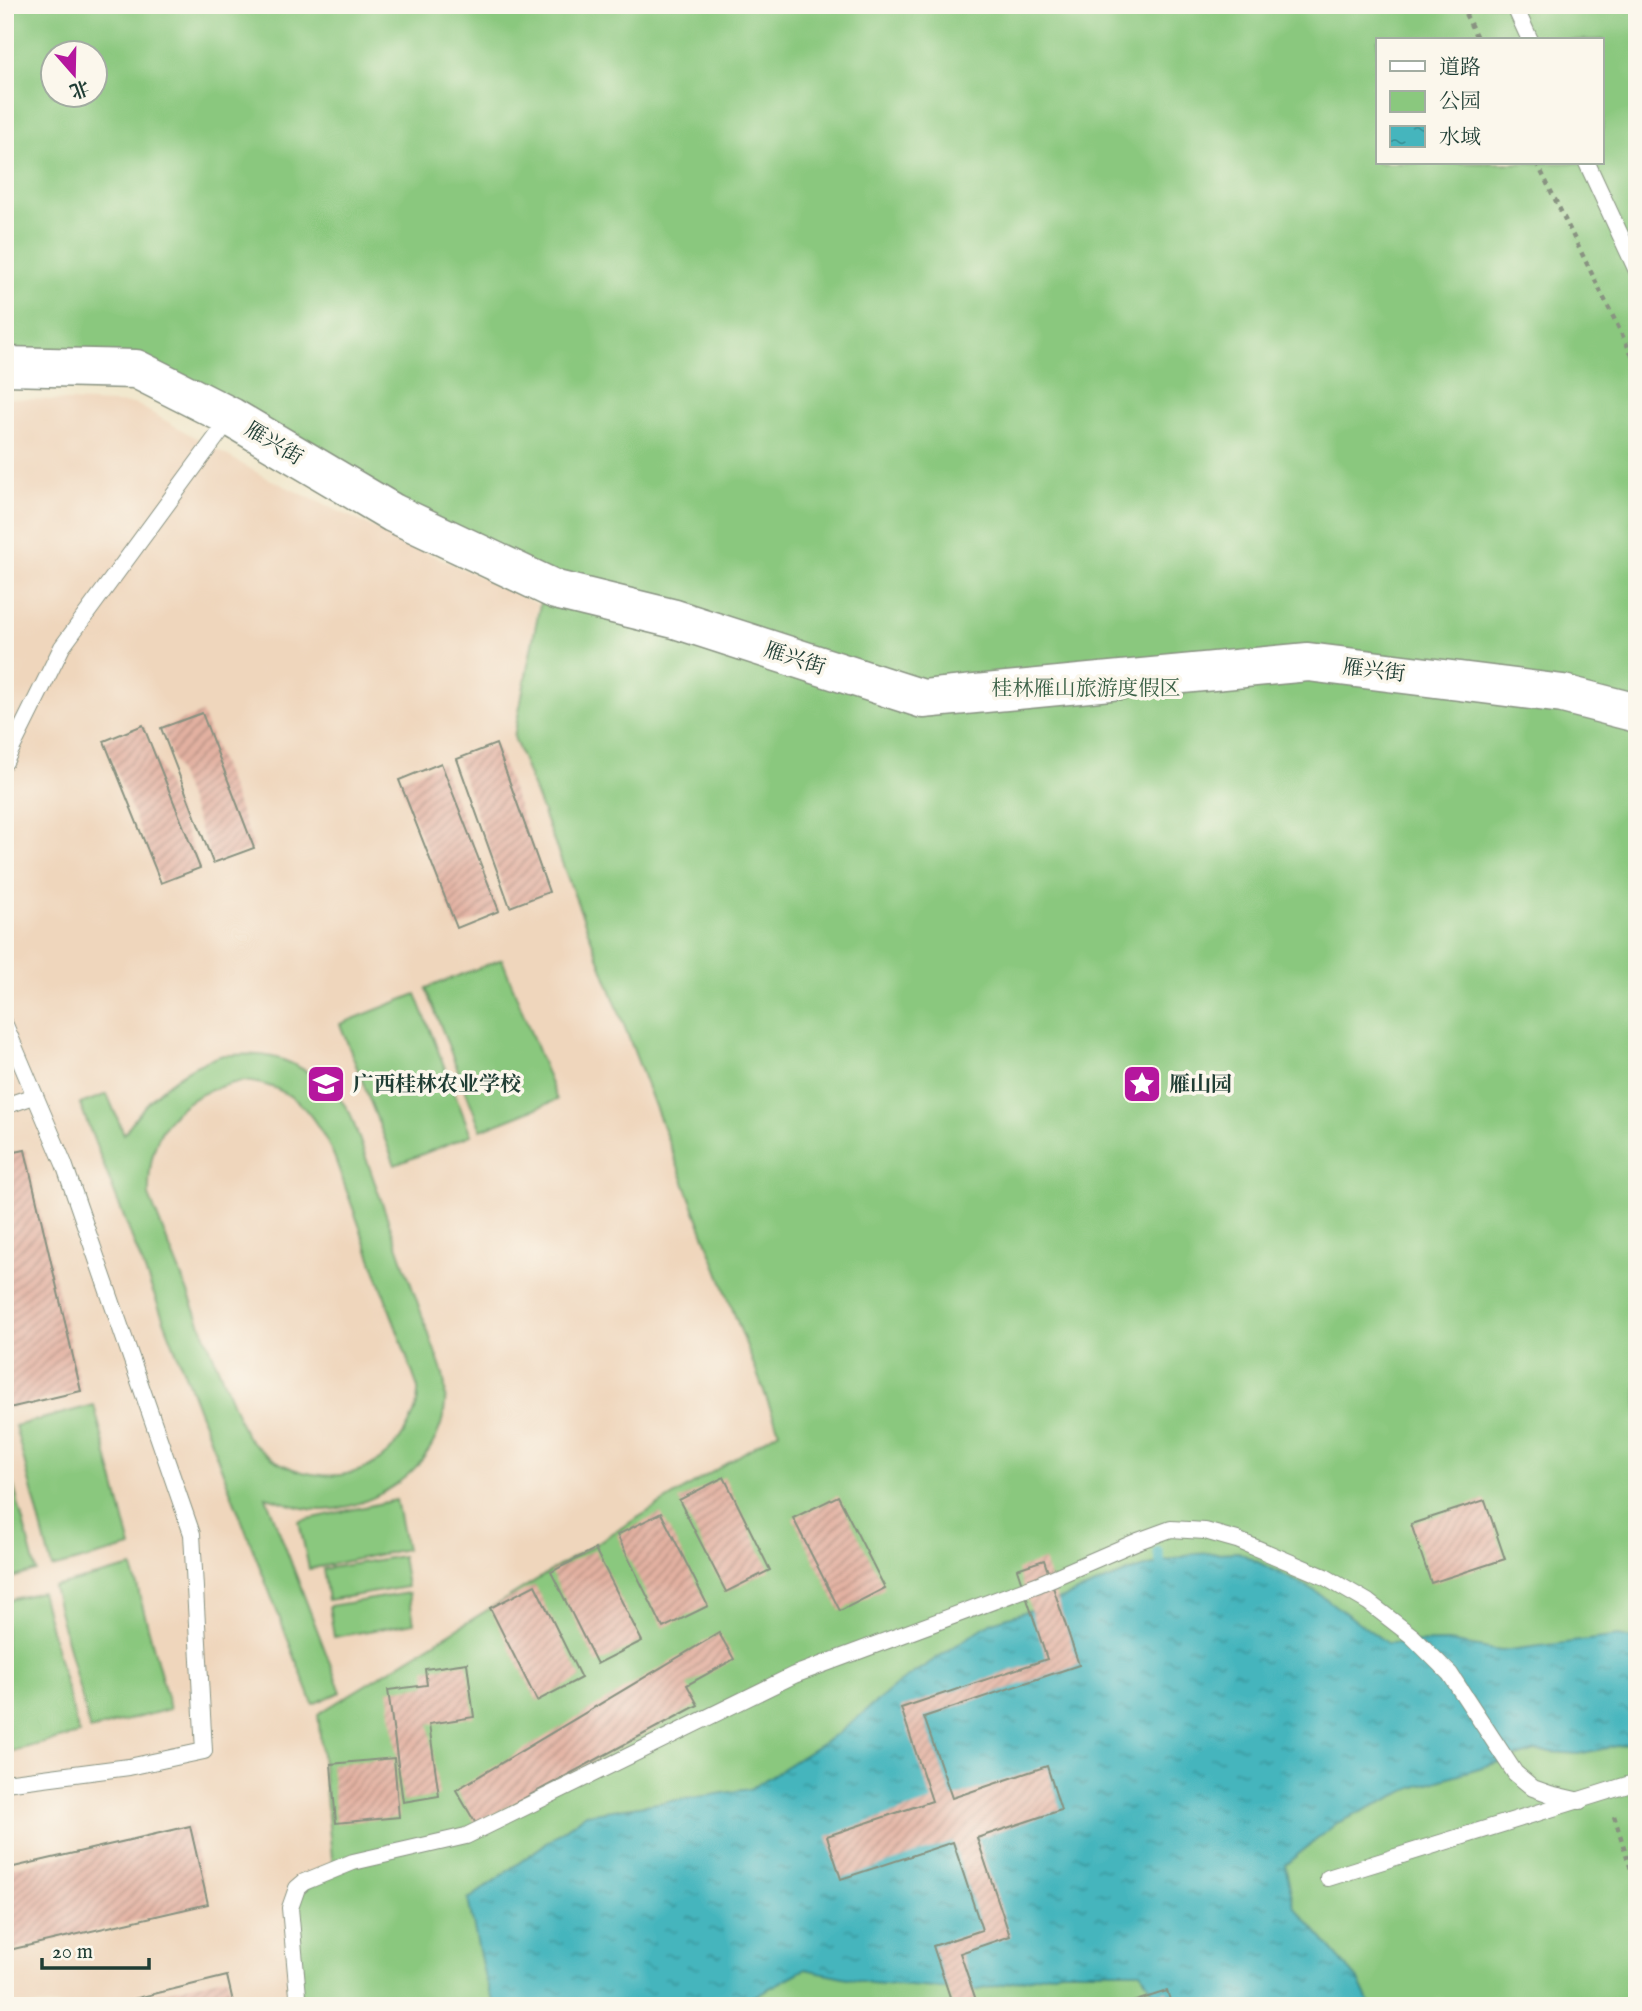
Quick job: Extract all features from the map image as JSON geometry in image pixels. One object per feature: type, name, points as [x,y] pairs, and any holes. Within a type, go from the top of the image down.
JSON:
[{"type":"street","name":"雁兴街","points":[[5,366],[136,369],[232,417],[393,513],[556,590],[675,619],[923,699],[1308,662],[1563,694],[1637,713]]},
{"type":"lane","points":[[1514,5],[1529,38]]},
{"type":"lane","points":[[1587,164],[1637,271]]},
{"type":"lane","points":[[5,762],[62,647],[232,417]]},
{"type":"lane","points":[[5,1025],[64,1164],[192,1534],[204,1751],[129,1767],[5,1783]]},
{"type":"lane","points":[[5,1106],[34,1096]]},
{"type":"lane","points":[[299,2006],[290,1908],[297,1888],[304,1882],[353,1862],[466,1836],[794,1675],[1039,1584],[1171,1529],[1206,1531],[1237,1540],[1325,1577],[1368,1602],[1412,1636],[1450,1674],[1515,1773],[1534,1788],[1580,1801]]},
{"type":"lane","points":[[1328,1878],[1637,1782]]},
{"type":"path","points":[[1461,5],[1477,38]]},
{"type":"path","points":[[1536,164],[1637,365]]},
{"type":"path","points":[[1607,1792],[1637,1888]]},
{"type":"shaded area","name":"广西桂林农业学校","points":[[5,398],[136,404],[265,477],[538,604],[514,737],[779,1431],[318,1714],[333,1869],[299,2006],[5,2006]]},
{"type":"green space","name":"雁山园","points":[[5,5],[1637,5],[1637,2006],[299,2006],[292,1899],[333,1869],[318,1714],[779,1431],[514,737],[544,583],[137,369],[5,366]]},
{"type":"green space","points":[[502,959],[557,1100],[481,1130],[426,988]]},
{"type":"green space","points":[[416,994],[471,1135],[395,1165],[340,1024]]},
{"type":"green space","points":[[223,1055],[262,1055],[278,1059],[314,1076],[343,1103],[350,1113],[443,1374],[445,1401],[441,1425],[430,1448],[415,1468],[396,1484],[374,1497],[349,1506],[324,1510],[301,1508],[266,1497],[341,1692],[313,1704],[80,1104],[107,1094],[124,1134],[144,1107],[166,1085],[207,1061]],"holes":[[[243,1081],[276,1088],[300,1104],[310,1114],[334,1156],[418,1388],[418,1400],[413,1416],[388,1453],[370,1466],[348,1474],[326,1476],[303,1472],[282,1464],[262,1451],[245,1434],[149,1196],[153,1152],[170,1118],[183,1105],[220,1087]]]},
{"type":"green space","points":[[94,1405],[131,1547],[52,1568],[15,1426]]},
{"type":"green space","points":[[5,1453],[36,1571],[5,1580]]},
{"type":"green space","points":[[396,1500],[406,1549],[309,1569],[299,1521]]},
{"type":"green space","points":[[402,1556],[407,1587],[328,1600],[323,1569]]},
{"type":"green space","points":[[132,1567],[170,1709],[90,1730],[53,1587]]},
{"type":"green space","points":[[41,1592],[79,1734],[5,1753],[5,1601]]},
{"type":"green space","points":[[409,1593],[414,1623],[334,1637],[329,1606]]},
{"type":"water","points":[[1238,1552],[1315,1591],[1387,1643],[1449,1642],[1501,1651],[1619,1636],[1637,1640],[1637,1746],[1627,1744],[1578,1754],[1536,1751],[1412,1788],[1337,1823],[1285,1865],[1294,1906],[1360,1982],[1371,2006],[1160,2006],[1141,1971],[1061,1971],[974,1991],[871,1983],[805,1969],[736,2006],[496,2006],[485,1979],[468,1900],[586,1814],[750,1789],[839,1733],[900,1682],[992,1622],[1040,1607],[1131,1571],[1193,1554]]},
{"type":"building","points":[[202,713],[254,848],[213,863],[161,728]]},
{"type":"building","points":[[143,725],[200,868],[161,883],[104,741]]},
{"type":"building","points":[[496,744],[549,892],[510,907],[457,759]]},
{"type":"building","points":[[441,763],[499,911],[457,928],[399,780]]},
{"type":"building","points":[[25,1150],[81,1391],[5,1409],[5,1154]]},
{"type":"building","points":[[724,1477],[770,1570],[726,1592],[679,1500]]},
{"type":"building","points":[[838,1496],[885,1588],[840,1611],[793,1518]]},
{"type":"building","points":[[1485,1500],[1505,1559],[1431,1583],[1411,1524]]},
{"type":"building","points":[[661,1513],[708,1606],[663,1628],[617,1535]]},
{"type":"building","points":[[595,1549],[642,1641],[597,1664],[551,1572]]},
{"type":"building","points":[[1044,1560],[1079,1665],[924,1717],[952,1798],[1047,1766],[1061,1810],[977,1838],[1010,1936],[960,1953],[978,2006],[953,2006],[933,1946],[982,1930],[953,1842],[841,1879],[827,1836],[932,1801],[901,1708],[1047,1659],[1017,1569]]},
{"type":"building","points":[[535,1585],[581,1678],[537,1701],[490,1608]]},
{"type":"building","points":[[719,1633],[734,1659],[687,1685],[698,1705],[476,1824],[456,1790]]},
{"type":"building","points":[[467,1663],[474,1717],[429,1724],[439,1796],[403,1802],[388,1690],[427,1685],[425,1669]]},
{"type":"building","points":[[394,1758],[399,1817],[336,1823],[331,1764]]},
{"type":"building","points":[[190,1826],[208,1904],[5,1951],[5,1869]]},
{"type":"building","points":[[227,1976],[234,2006],[109,2006],[109,2005]]},
{"type":"building","points":[[1167,1991],[1172,2006],[1123,2006],[1123,2005]]},
{"type":"waterway","points":[[1158,1552],[1164,1577]]},
{"type":"place","name":"广西桂林农业学校","points":[[326,1084]]},
{"type":"place","name":"雁山园","points":[[1142,1084]]},
{"type":"park label","name":"桂林雁山旅游度假区","points":[[1086,688]]}]
